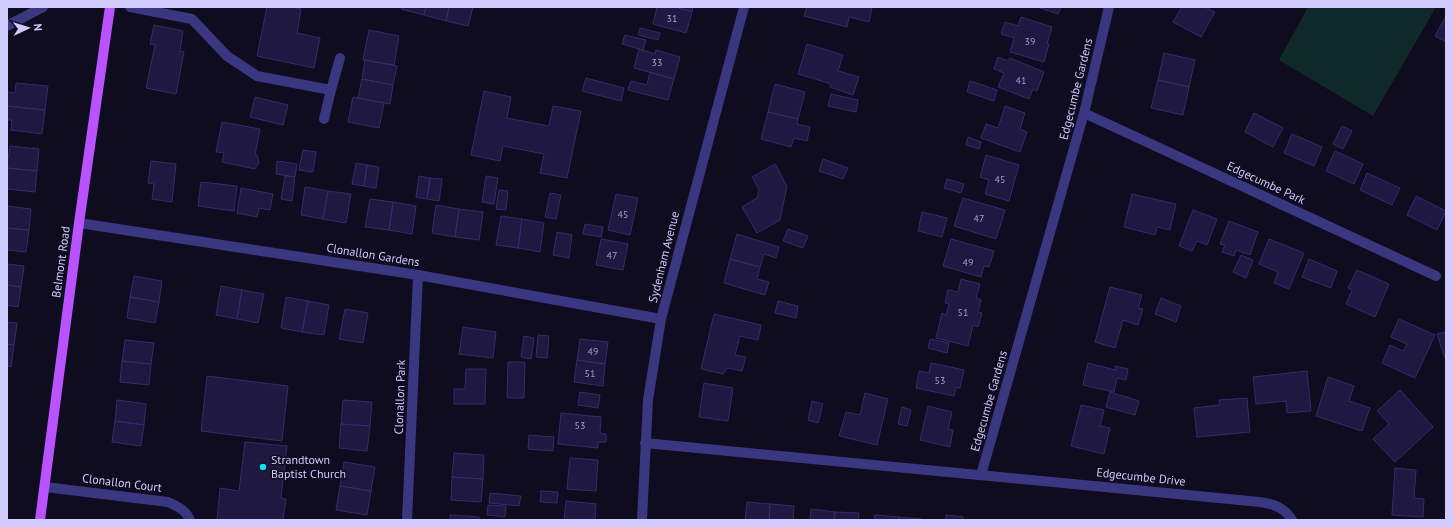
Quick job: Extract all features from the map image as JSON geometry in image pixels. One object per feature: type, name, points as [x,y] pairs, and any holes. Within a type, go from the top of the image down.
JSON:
[{"type":"main road","name":"Belmont Road","points":[[40,520],[79,223],[110,7]]},
{"type":"street","points":[[7,26],[43,7]]},
{"type":"street","points":[[130,7],[192,20],[227,56],[257,76],[330,90]]},
{"type":"street","name":"Sydenham Avenue","points":[[642,520],[648,400],[661,319],[744,7]]},
{"type":"street","name":"Edgecumbe Gardens","points":[[981,475],[1084,113],[1109,7]]},
{"type":"street","points":[[324,119],[330,90],[340,58]]},
{"type":"street","name":"Edgecumbe Park","points":[[1084,113],[1436,276]]},
{"type":"street","name":"Clonallon Gardens","points":[[79,223],[418,275],[661,319]]},
{"type":"street","name":"Clonallon Park","points":[[407,520],[418,275]]},
{"type":"street","points":[[645,443],[981,475]]},
{"type":"street","name":"Edgecumbe Drive","points":[[981,475],[1260,502],[1278,506],[1284,510],[1292,520]]},
{"type":"street","name":"Clonallon Court","points":[[45,487],[168,502],[180,507],[188,515],[190,520]]},
{"type":"green space","points":[[1308,7],[1436,7],[1373,116],[1279,60]]},
{"type":"building","points":[[267,7],[293,7],[301,9],[297,33],[320,38],[314,68],[257,56]]},
{"type":"building","points":[[402,7],[426,7],[424,15],[401,9]]},
{"type":"building","points":[[426,7],[449,7],[446,21],[424,15]]},
{"type":"building","points":[[449,7],[473,7],[468,26],[446,21]]},
{"type":"building","points":[[657,7],[675,7],[692,12],[686,33],[653,24]]},
{"type":"building","points":[[675,7],[693,7],[692,12]]},
{"type":"building","points":[[807,7],[872,8],[869,22],[849,17],[847,27],[804,16]]},
{"type":"building","points":[[1037,7],[1061,7],[1058,14]]},
{"type":"building","points":[[1182,7],[1205,7],[1215,12],[1201,37],[1173,22]]},
{"type":"building","points":[[1446,16],[1446,42],[1435,36]]},
{"type":"building","points":[[1021,17],[1052,27],[1044,62],[1010,52],[1014,38],[1001,34],[1005,22],[1018,26]]},
{"type":"building","points":[[154,25],[183,31],[180,51],[184,52],[176,94],[146,88],[155,45],[150,44]]},
{"type":"building","points":[[640,28],[660,33],[658,40],[638,35]]},
{"type":"building","points":[[369,30],[399,36],[394,65],[363,60]]},
{"type":"building","points":[[625,35],[646,40],[643,50],[622,44]]},
{"type":"building","points":[[807,44],[843,55],[838,71],[859,77],[853,95],[830,87],[831,84],[798,74]]},
{"type":"building","points":[[639,49],[655,54],[656,50],[680,57],[674,79],[634,68]]},
{"type":"building","points":[[1164,53],[1195,60],[1189,87],[1158,80]]},
{"type":"building","points":[[998,57],[1008,61],[1010,58],[1044,72],[1037,91],[1033,89],[1029,99],[998,87],[1004,73],[994,69]]},
{"type":"building","points":[[365,60],[397,66],[393,85],[362,79]]},
{"type":"building","points":[[650,72],[674,79],[668,100],[628,90],[631,81],[647,85]]},
{"type":"building","points":[[586,78],[624,88],[621,101],[582,91]]},
{"type":"building","points":[[362,79],[393,85],[390,104],[358,98]]},
{"type":"building","points":[[1158,80],[1189,87],[1183,115],[1151,108]]},
{"type":"building","points":[[970,81],[997,90],[994,101],[967,92]]},
{"type":"building","points":[[16,83],[48,86],[45,110],[7,106],[7,92],[15,93]]},
{"type":"building","points":[[775,84],[805,92],[798,119],[768,112]]},
{"type":"building","points":[[484,91],[511,97],[507,118],[549,126],[553,106],[581,111],[567,178],[540,173],[544,154],[503,146],[500,161],[471,155]]},
{"type":"building","points":[[831,94],[858,100],[856,112],[828,106]]},
{"type":"building","points":[[255,97],[288,105],[283,125],[250,117]]},
{"type":"building","points":[[353,97],[384,103],[379,128],[348,122]]},
{"type":"building","points":[[7,106],[45,110],[42,134],[11,130],[12,120],[7,120]]},
{"type":"building","points":[[1005,106],[1025,113],[1020,129],[1027,132],[1020,152],[981,138],[986,124],[998,128]]},
{"type":"building","points":[[768,112],[798,119],[797,124],[810,127],[807,141],[794,138],[791,147],[761,139]]},
{"type":"building","points":[[1254,113],[1283,128],[1273,147],[1245,132]]},
{"type":"building","points":[[222,122],[260,129],[255,155],[257,155],[259,163],[255,169],[222,162],[224,153],[216,152]]},
{"type":"building","points":[[1342,126],[1352,131],[1343,149],[1333,144]]},
{"type":"building","points":[[1292,134],[1322,147],[1314,166],[1284,153]]},
{"type":"building","points":[[968,137],[981,142],[979,149],[966,145]]},
{"type":"building","points":[[10,146],[39,149],[37,171],[7,168],[7,156],[9,156]]},
{"type":"building","points":[[303,150],[316,152],[313,172],[299,170]]},
{"type":"building","points":[[1335,151],[1363,164],[1354,184],[1326,171]]},
{"type":"building","points":[[986,155],[1019,165],[1009,201],[985,194],[989,180],[980,177]]},
{"type":"building","points":[[823,159],[848,168],[843,179],[819,171]]},
{"type":"building","points":[[151,161],[176,164],[172,202],[152,199],[154,184],[148,183]]},
{"type":"building","points":[[277,161],[297,164],[295,177],[276,174]]},
{"type":"building","points":[[356,163],[367,165],[364,186],[352,184]]},
{"type":"building","points":[[775,164],[787,186],[780,220],[757,233],[742,207],[757,198],[759,190],[752,177]]},
{"type":"building","points":[[367,165],[379,167],[376,188],[364,186]]},
{"type":"building","points":[[7,168],[37,171],[35,192],[7,189]]},
{"type":"building","points":[[1367,173],[1400,188],[1392,205],[1360,190]]},
{"type":"building","points":[[285,176],[295,177],[292,201],[281,199]]},
{"type":"building","points":[[419,176],[430,178],[427,199],[416,197]]},
{"type":"building","points":[[486,176],[498,178],[494,204],[482,202]]},
{"type":"building","points":[[430,178],[442,179],[439,201],[427,199]]},
{"type":"building","points":[[947,179],[964,184],[961,193],[944,188]]},
{"type":"building","points":[[201,182],[237,186],[234,211],[198,206]]},
{"type":"building","points":[[305,187],[328,191],[323,219],[301,215]]},
{"type":"building","points":[[241,188],[273,194],[270,210],[259,208],[257,217],[237,213]]},
{"type":"building","points":[[499,190],[508,191],[506,210],[496,209]]},
{"type":"building","points":[[328,191],[351,194],[346,223],[323,219]]},
{"type":"building","points":[[550,193],[561,195],[556,219],[545,217]]},
{"type":"building","points":[[616,194],[638,198],[630,235],[608,230]]},
{"type":"building","points":[[1132,194],[1176,204],[1170,230],[1157,227],[1155,235],[1124,227]]},
{"type":"building","points":[[1416,196],[1446,211],[1437,230],[1407,215]]},
{"type":"building","points":[[963,198],[1005,210],[996,239],[954,226]]},
{"type":"building","points":[[370,199],[393,202],[389,230],[365,227]]},
{"type":"building","points":[[393,202],[416,206],[412,234],[389,230]]},
{"type":"building","points":[[436,205],[459,209],[455,237],[432,233]]},
{"type":"building","points":[[7,206],[31,209],[29,230],[7,228]]},
{"type":"building","points":[[459,209],[483,212],[479,240],[455,237]]},
{"type":"building","points":[[1193,210],[1217,219],[1207,245],[1197,241],[1192,251],[1179,246]]},
{"type":"building","points":[[922,212],[947,218],[942,237],[918,231]]},
{"type":"building","points":[[501,216],[522,219],[518,248],[496,245]]},
{"type":"building","points":[[522,219],[544,223],[540,252],[518,248]]},
{"type":"building","points":[[1229,221],[1258,232],[1250,255],[1236,250],[1234,256],[1222,252],[1225,245],[1220,244]]},
{"type":"building","points":[[585,224],[603,227],[601,237],[583,234]]},
{"type":"building","points":[[7,228],[29,230],[26,252],[7,250]]},
{"type":"building","points":[[788,229],[808,236],[803,248],[783,241]]},
{"type":"building","points":[[557,232],[572,235],[569,258],[553,255]]},
{"type":"building","points":[[737,234],[779,247],[776,258],[764,254],[760,267],[730,259]]},
{"type":"building","points":[[601,239],[628,244],[623,270],[596,265]]},
{"type":"building","points":[[951,239],[994,251],[989,267],[984,266],[981,277],[943,266]]},
{"type":"building","points":[[1269,239],[1304,253],[1289,289],[1274,283],[1278,272],[1259,264]]},
{"type":"building","points":[[1241,255],[1253,260],[1246,278],[1233,272]]},
{"type":"building","points":[[730,259],[760,267],[757,279],[769,282],[765,295],[724,283]]},
{"type":"building","points":[[1309,259],[1337,271],[1331,288],[1302,277]]},
{"type":"building","points":[[7,264],[24,266],[21,287],[7,285]]},
{"type":"building","points":[[1357,270],[1389,284],[1375,317],[1346,304],[1352,290],[1348,288]]},
{"type":"building","points":[[134,276],[162,281],[159,302],[130,297]]},
{"type":"building","points":[[961,279],[980,284],[976,298],[981,300],[978,312],[982,313],[978,327],[973,325],[968,346],[936,338],[942,313],[946,315],[949,304],[945,303],[948,290],[958,292]]},
{"type":"building","points":[[7,285],[21,287],[18,307],[7,305]]},
{"type":"building","points":[[221,286],[242,290],[237,319],[216,315]]},
{"type":"building","points":[[1110,287],[1142,295],[1138,308],[1143,309],[1138,325],[1123,320],[1115,348],[1095,342]]},
{"type":"building","points":[[242,290],[264,294],[258,323],[237,319]]},
{"type":"building","points":[[130,297],[159,302],[155,323],[127,318]]},
{"type":"building","points":[[286,297],[308,301],[302,332],[281,328]]},
{"type":"building","points":[[1161,298],[1181,306],[1176,322],[1155,314]]},
{"type":"building","points":[[308,301],[329,305],[324,335],[302,332]]},
{"type":"building","points":[[778,301],[798,306],[796,318],[775,313]]},
{"type":"building","points":[[345,309],[368,313],[363,343],[339,339]]},
{"type":"building","points":[[714,314],[761,325],[758,340],[740,336],[735,355],[746,357],[742,371],[727,368],[723,374],[701,369]]},
{"type":"building","points":[[1399,319],[1435,335],[1415,378],[1382,363],[1390,345],[1403,351],[1407,344],[1391,337]]},
{"type":"building","points":[[7,322],[17,323],[14,345],[7,344]]},
{"type":"building","points":[[463,327],[496,332],[493,358],[459,354]]},
{"type":"building","points":[[1446,332],[1446,361],[1437,334]]},
{"type":"building","points":[[538,335],[549,336],[547,358],[536,357]]},
{"type":"building","points":[[524,336],[534,338],[531,359],[521,357]]},
{"type":"building","points":[[580,339],[608,342],[605,364],[577,360]]},
{"type":"building","points":[[930,339],[949,343],[947,353],[928,348]]},
{"type":"building","points":[[125,340],[154,343],[151,364],[122,361]]},
{"type":"building","points":[[7,344],[14,345],[11,367],[7,366]]},
{"type":"building","points":[[577,360],[605,364],[603,386],[574,382]]},
{"type":"building","points":[[122,361],[151,364],[149,385],[120,382]]},
{"type":"building","points":[[508,362],[525,362],[524,398],[507,398]]},
{"type":"building","points":[[931,363],[964,370],[960,388],[956,387],[954,396],[916,388],[919,371],[929,373]]},
{"type":"building","points":[[1088,363],[1115,370],[1115,366],[1128,369],[1126,380],[1117,378],[1114,392],[1083,385]]},
{"type":"building","points":[[466,369],[486,369],[485,404],[454,404],[454,389],[465,389]]},
{"type":"building","points":[[1307,371],[1311,411],[1287,413],[1286,401],[1256,404],[1253,377]]},
{"type":"building","points":[[207,376],[288,386],[282,441],[201,431]]},
{"type":"building","points":[[1328,377],[1354,386],[1349,401],[1370,408],[1362,431],[1316,416]]},
{"type":"building","points":[[704,383],[733,388],[728,421],[699,417]]},
{"type":"building","points":[[1400,390],[1433,427],[1395,462],[1373,439],[1389,424],[1377,411]]},
{"type":"building","points":[[580,392],[600,395],[598,408],[578,405]]},
{"type":"building","points":[[1110,392],[1139,401],[1135,415],[1106,407]]},
{"type":"building","points":[[865,393],[888,399],[877,445],[839,436],[846,412],[860,415]]},
{"type":"building","points":[[1247,398],[1250,432],[1197,437],[1194,408],[1220,405],[1219,400]]},
{"type":"building","points":[[117,400],[146,404],[144,425],[115,421]]},
{"type":"building","points":[[343,400],[372,402],[370,426],[341,424]]},
{"type":"building","points":[[812,401],[823,404],[818,423],[808,420]]},
{"type":"building","points":[[1081,405],[1104,410],[1100,426],[1110,428],[1104,454],[1071,446]]},
{"type":"building","points":[[928,406],[952,412],[948,429],[953,430],[950,447],[920,440]]},
{"type":"building","points":[[902,407],[911,410],[907,426],[898,424]]},
{"type":"building","points":[[561,413],[601,417],[600,433],[606,434],[606,442],[598,442],[598,448],[558,444]]},
{"type":"building","points":[[115,421],[144,425],[141,446],[112,442]]},
{"type":"building","points":[[341,424],[370,426],[367,451],[339,448]]},
{"type":"building","points":[[529,435],[554,437],[553,451],[528,449]]},
{"type":"building","name":"Strandtown Baptist Church","points":[[245,442],[287,446],[281,498],[286,499],[283,520],[217,520],[220,488],[239,491]]},
{"type":"building","points":[[454,453],[484,455],[483,479],[452,477]]},
{"type":"building","points":[[570,458],[598,460],[596,491],[567,489]]},
{"type":"building","points":[[344,462],[375,467],[371,491],[340,486]]},
{"type":"building","points":[[1395,468],[1416,470],[1414,498],[1424,499],[1423,517],[1392,515]]},
{"type":"building","points":[[452,477],[483,479],[481,502],[451,500]]},
{"type":"building","points":[[340,486],[371,491],[367,515],[336,510]]},
{"type":"building","points":[[541,491],[558,492],[557,503],[540,502]]},
{"type":"building","points":[[490,493],[521,496],[519,506],[489,503]]},
{"type":"building","points":[[566,501],[596,504],[595,520],[564,520]]},
{"type":"building","points":[[747,502],[770,504],[769,520],[745,520]]},
{"type":"building","points":[[770,504],[794,506],[793,520],[769,520]]},
{"type":"building","points":[[488,505],[506,506],[505,517],[487,515]]},
{"type":"building","points":[[811,509],[835,512],[834,520],[810,520]]},
{"type":"building","points":[[835,512],[859,513],[858,520],[834,520]]},
{"type":"building","points":[[450,515],[479,517],[479,520],[450,520]]},
{"type":"building","points":[[875,515],[899,517],[899,520],[874,520]]},
{"type":"building","points":[[946,515],[963,517],[963,520],[946,520]]},
{"type":"building","points":[[899,517],[922,519],[922,520],[899,520]]},
{"type":"place","name":"Strandtown Baptist Church","points":[[263,467]]}]
